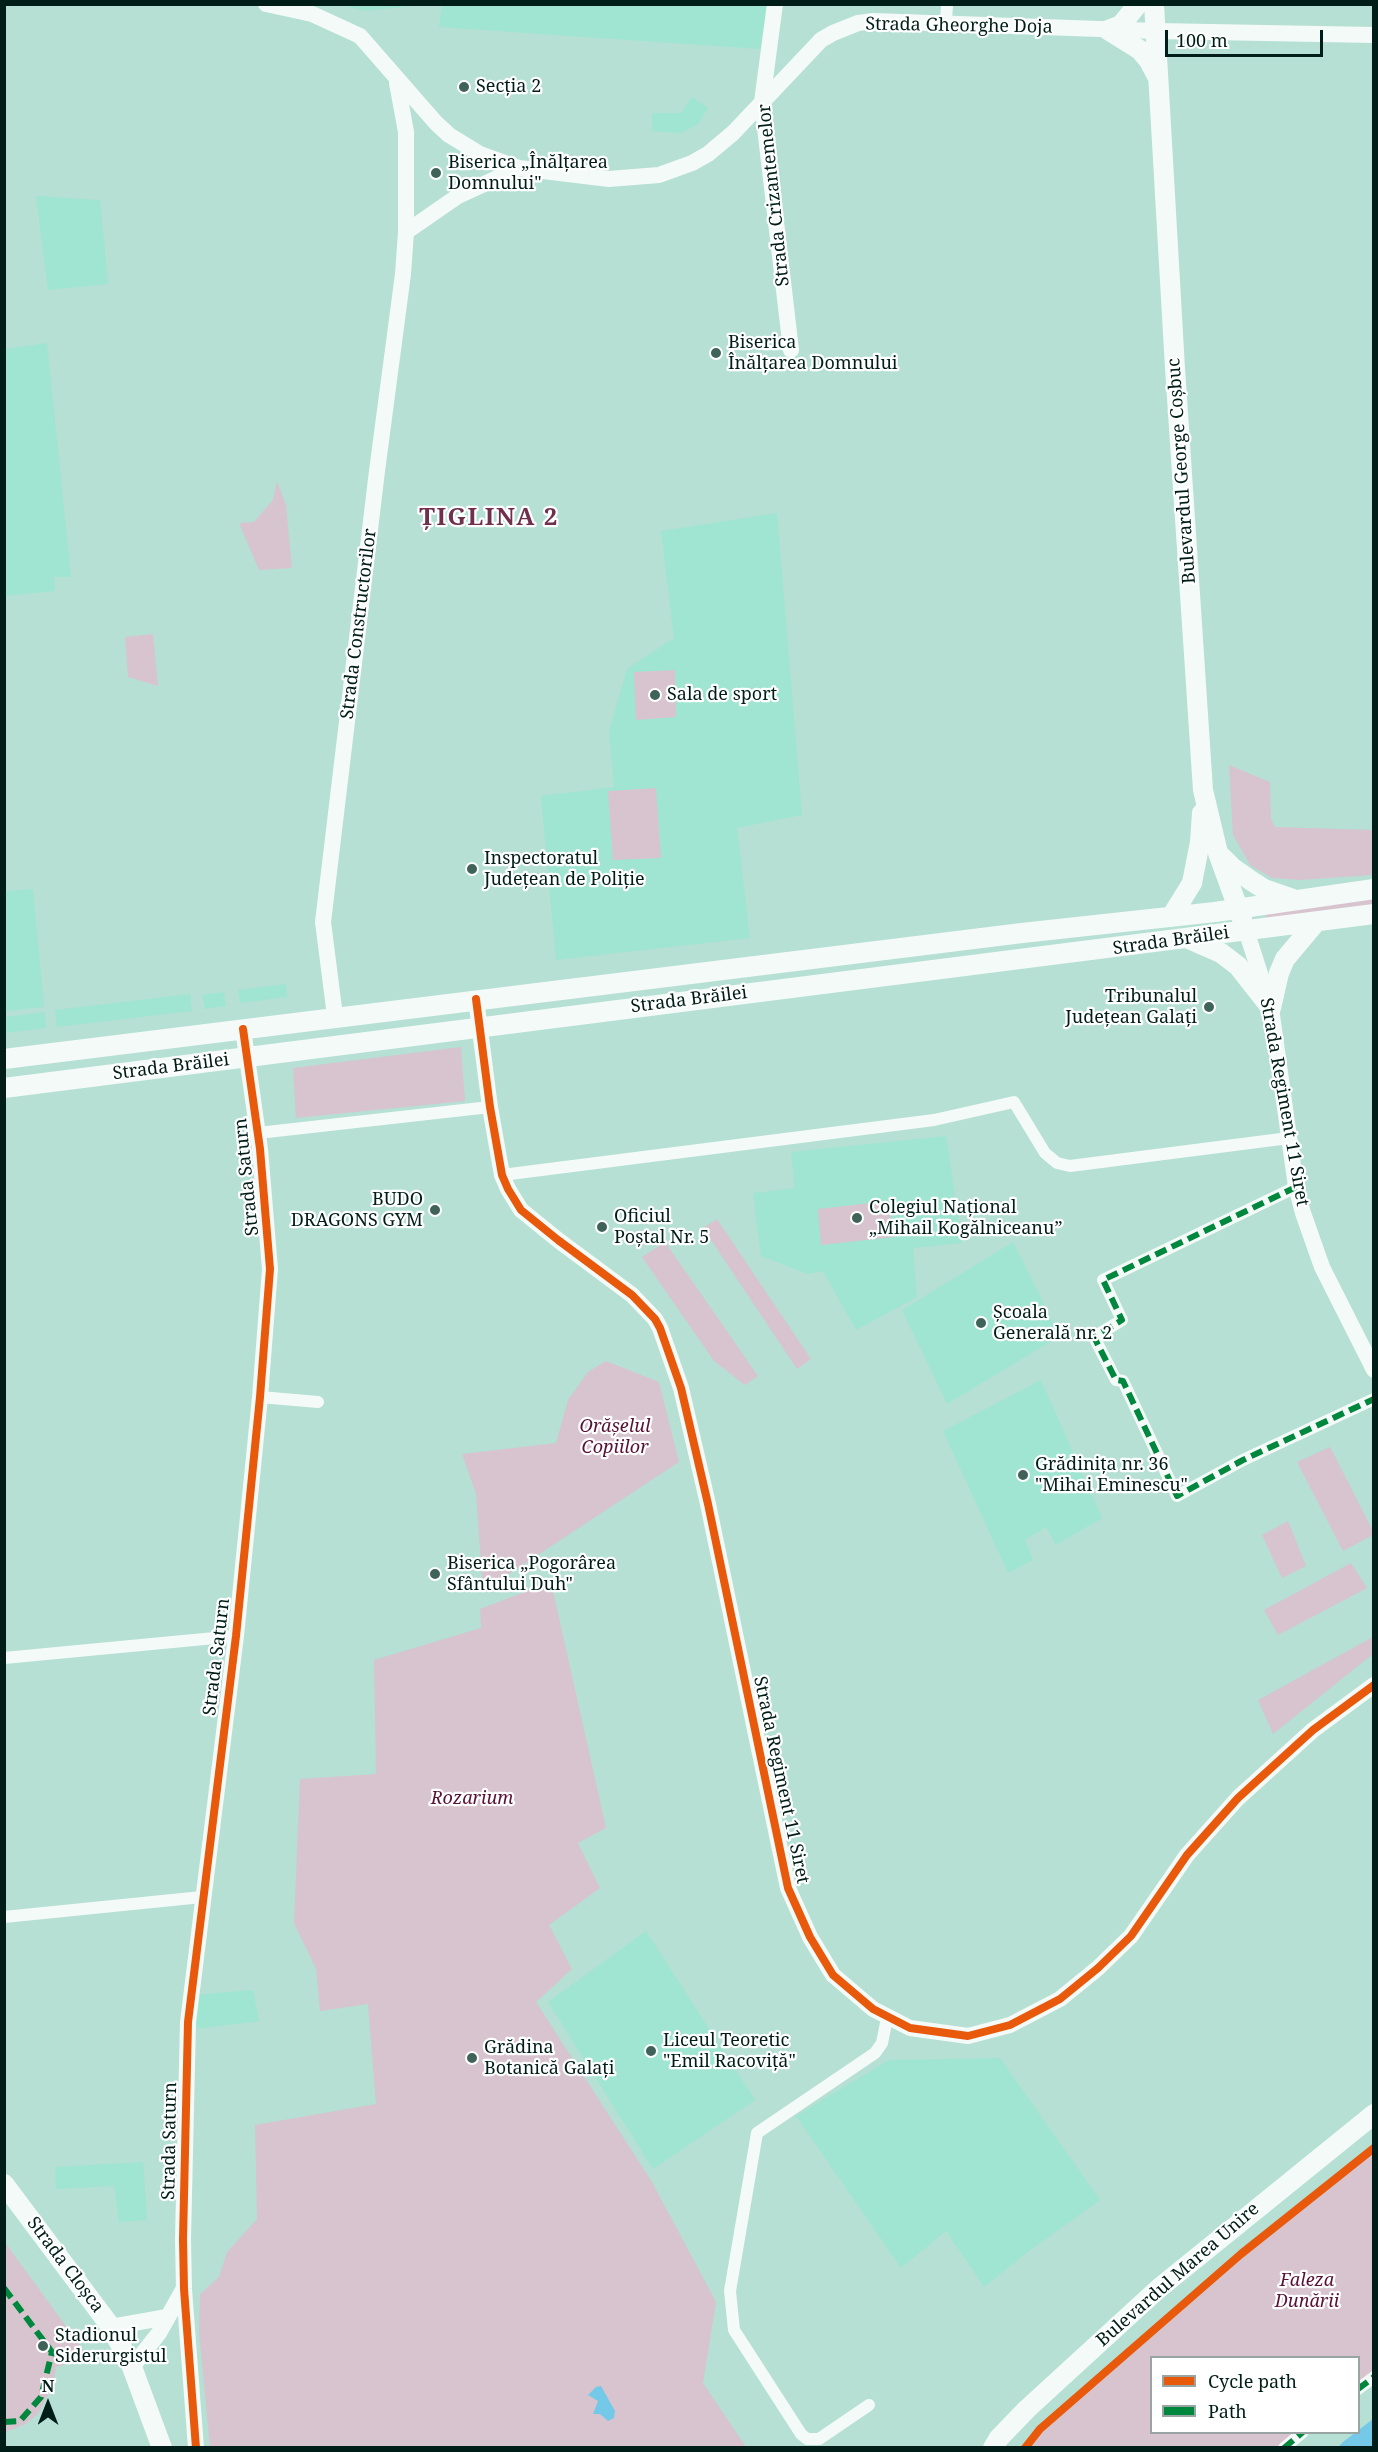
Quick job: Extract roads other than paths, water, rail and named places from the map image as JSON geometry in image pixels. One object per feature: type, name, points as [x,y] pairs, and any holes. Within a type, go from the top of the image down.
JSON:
[{"type":"main road","points":[[1108,30],[1120,25],[1137,4]]},
{"type":"main road","name":"Bulevardul George Coșbuc","points":[[1154,4],[1203,790],[1218,853],[1246,930]]},
{"type":"main road","points":[[1108,30],[1140,50],[1157,76]]},
{"type":"main road","points":[[1172,917],[1192,883],[1200,842],[1203,790]]},
{"type":"main road","points":[[1218,853],[1233,868],[1264,889],[1294,899],[1311,899]]},
{"type":"main road","name":"Strada Brăilei","points":[[4,1059],[335,1016],[1238,909],[1374,889]]},
{"type":"main road","name":"Strada Brăilei","points":[[4,1088],[1374,914]]},
{"type":"main road","points":[[1271,1008],[1279,973],[1285,959],[1316,922]]},
{"type":"main road","points":[[1189,939],[1221,953],[1238,966],[1271,1008]]},
{"type":"main road","name":"Bulevardul Marea Unire","points":[[993,2448],[999,2438],[1027,2409],[1158,2289],[1374,2114]]},
{"type":"main road","name":"Strada Cloșca","points":[[4,2184],[111,2327],[132,2367],[162,2448]]},
{"type":"street","name":"Strada Gheorghe Doja","points":[[266,4],[312,14],[347,28],[364,40],[435,123],[449,135],[480,154],[519,168],[547,173],[609,178],[659,175],[692,163],[708,154],[733,133],[821,40],[844,28],[873,21],[1108,30],[1374,35]]},
{"type":"street","name":"Strada Crizantemelor","points":[[775,4],[762,102],[791,350]]},
{"type":"street","points":[[946,23],[947,4]]},
{"type":"street","name":"Strada Constructorilor","points":[[335,1016],[323,930],[326,892],[403,274],[406,232],[406,132],[396,79]]},
{"type":"street","points":[[406,232],[458,196],[519,168]]},
{"type":"street","name":"Strada Regiment 11 Siret","points":[[1246,930],[1271,1008],[1296,1187],[1322,1267],[1374,1370]]},
{"type":"street","name":"Strada Regiment 11 Siret","points":[[476,999],[490,1107],[502,1175],[521,1210],[632,1295],[655,1319],[660,1328],[681,1388],[708,1504],[788,1888],[810,1937],[833,1975],[873,2009],[910,2028],[968,2036],[1010,2025],[1060,1999],[1098,1968],[1131,1936],[1187,1855],[1238,1798],[1313,1730],[1374,1685]]},
{"type":"street","name":"Strada Saturn","points":[[196,2448],[184,2289],[183,2219],[188,2022],[236,1636],[260,1397],[270,1269],[258,1133],[243,1029]]},
{"type":"street","points":[[502,1175],[934,1120],[1014,1102],[1045,1153],[1057,1163],[1070,1166],[1289,1138]]},
{"type":"street","points":[[258,1133],[490,1107]]},
{"type":"street","points":[[1296,1187],[1103,1280],[1122,1320],[1094,1338],[1116,1380],[1123,1381],[1177,1496],[1243,1460],[1374,1399]]},
{"type":"street","points":[[260,1397],[318,1402]]},
{"type":"street","points":[[4,1658],[236,1636]]},
{"type":"street","points":[[4,1917],[202,1897]]},
{"type":"street","points":[[869,2406],[819,2439],[807,2439],[801,2434],[734,2330],[730,2292],[757,2133],[875,2053],[882,2043],[887,2018]]},
{"type":"street","points":[[132,2367],[159,2333],[184,2289]]},
{"type":"street","points":[[111,2327],[167,2317]]},
{"type":"street","points":[[1360,2388],[1374,2377]]},
{"type":"street","points":[[1284,2448],[1303,2434]]},
{"type":"water","points":[[601,2386],[615,2411],[614,2418],[608,2421],[600,2414],[593,2414],[598,2401],[588,2395],[596,2387]]},
{"type":"water","points":[[1373,2419],[1373,2447],[1338,2447],[1353,2434],[1360,2434],[1360,2429]]},
{"type":"place","name":"Secția 2","points":[[464,87]]},
{"type":"place","name":"Biserica „Înălțarea Domnului\"","points":[[436,173]]},
{"type":"place","name":"Biserica Înălțarea Domnului","points":[[716,353]]},
{"type":"place","name":"Sala de sport","points":[[655,695]]},
{"type":"place","name":"Inspectoratul Județean de Poliție","points":[[472,869]]},
{"type":"place","name":"Tribunalul Județean Galați","points":[[1209,1007]]},
{"type":"place","name":"BUDO DRAGONS GYM","points":[[435,1210]]},
{"type":"place","name":"Colegiul Național „Mihail Kogălniceanu”","points":[[857,1218]]},
{"type":"place","name":"Oficiul Poștal Nr. 5","points":[[602,1227]]},
{"type":"place","name":"Școala Generală nr. 2","points":[[981,1323]]},
{"type":"place","name":"Grădinița nr. 36 \"Mihai Eminescu\"","points":[[1023,1475]]},
{"type":"place","name":"Biserica „Pogorârea Sfântului Duh\"","points":[[435,1574]]},
{"type":"place","name":"Liceul Teoretic \"Emil Racoviță\"","points":[[651,2051]]},
{"type":"place","name":"Grădina Botanică Galați","points":[[472,2058]]},
{"type":"place","name":"Stadionul Siderurgistul","points":[[43,2346]]},
{"type":"district","name":"ȚIGLINA 2","points":[[489,518]]},
{"type":"park label","name":"Orășelul Copiilor","points":[[615,1437]]},
{"type":"park label","name":"Rozarium","points":[[472,1799]]},
{"type":"park label","name":"Faleza Dunării","points":[[1307,2291]]}]
